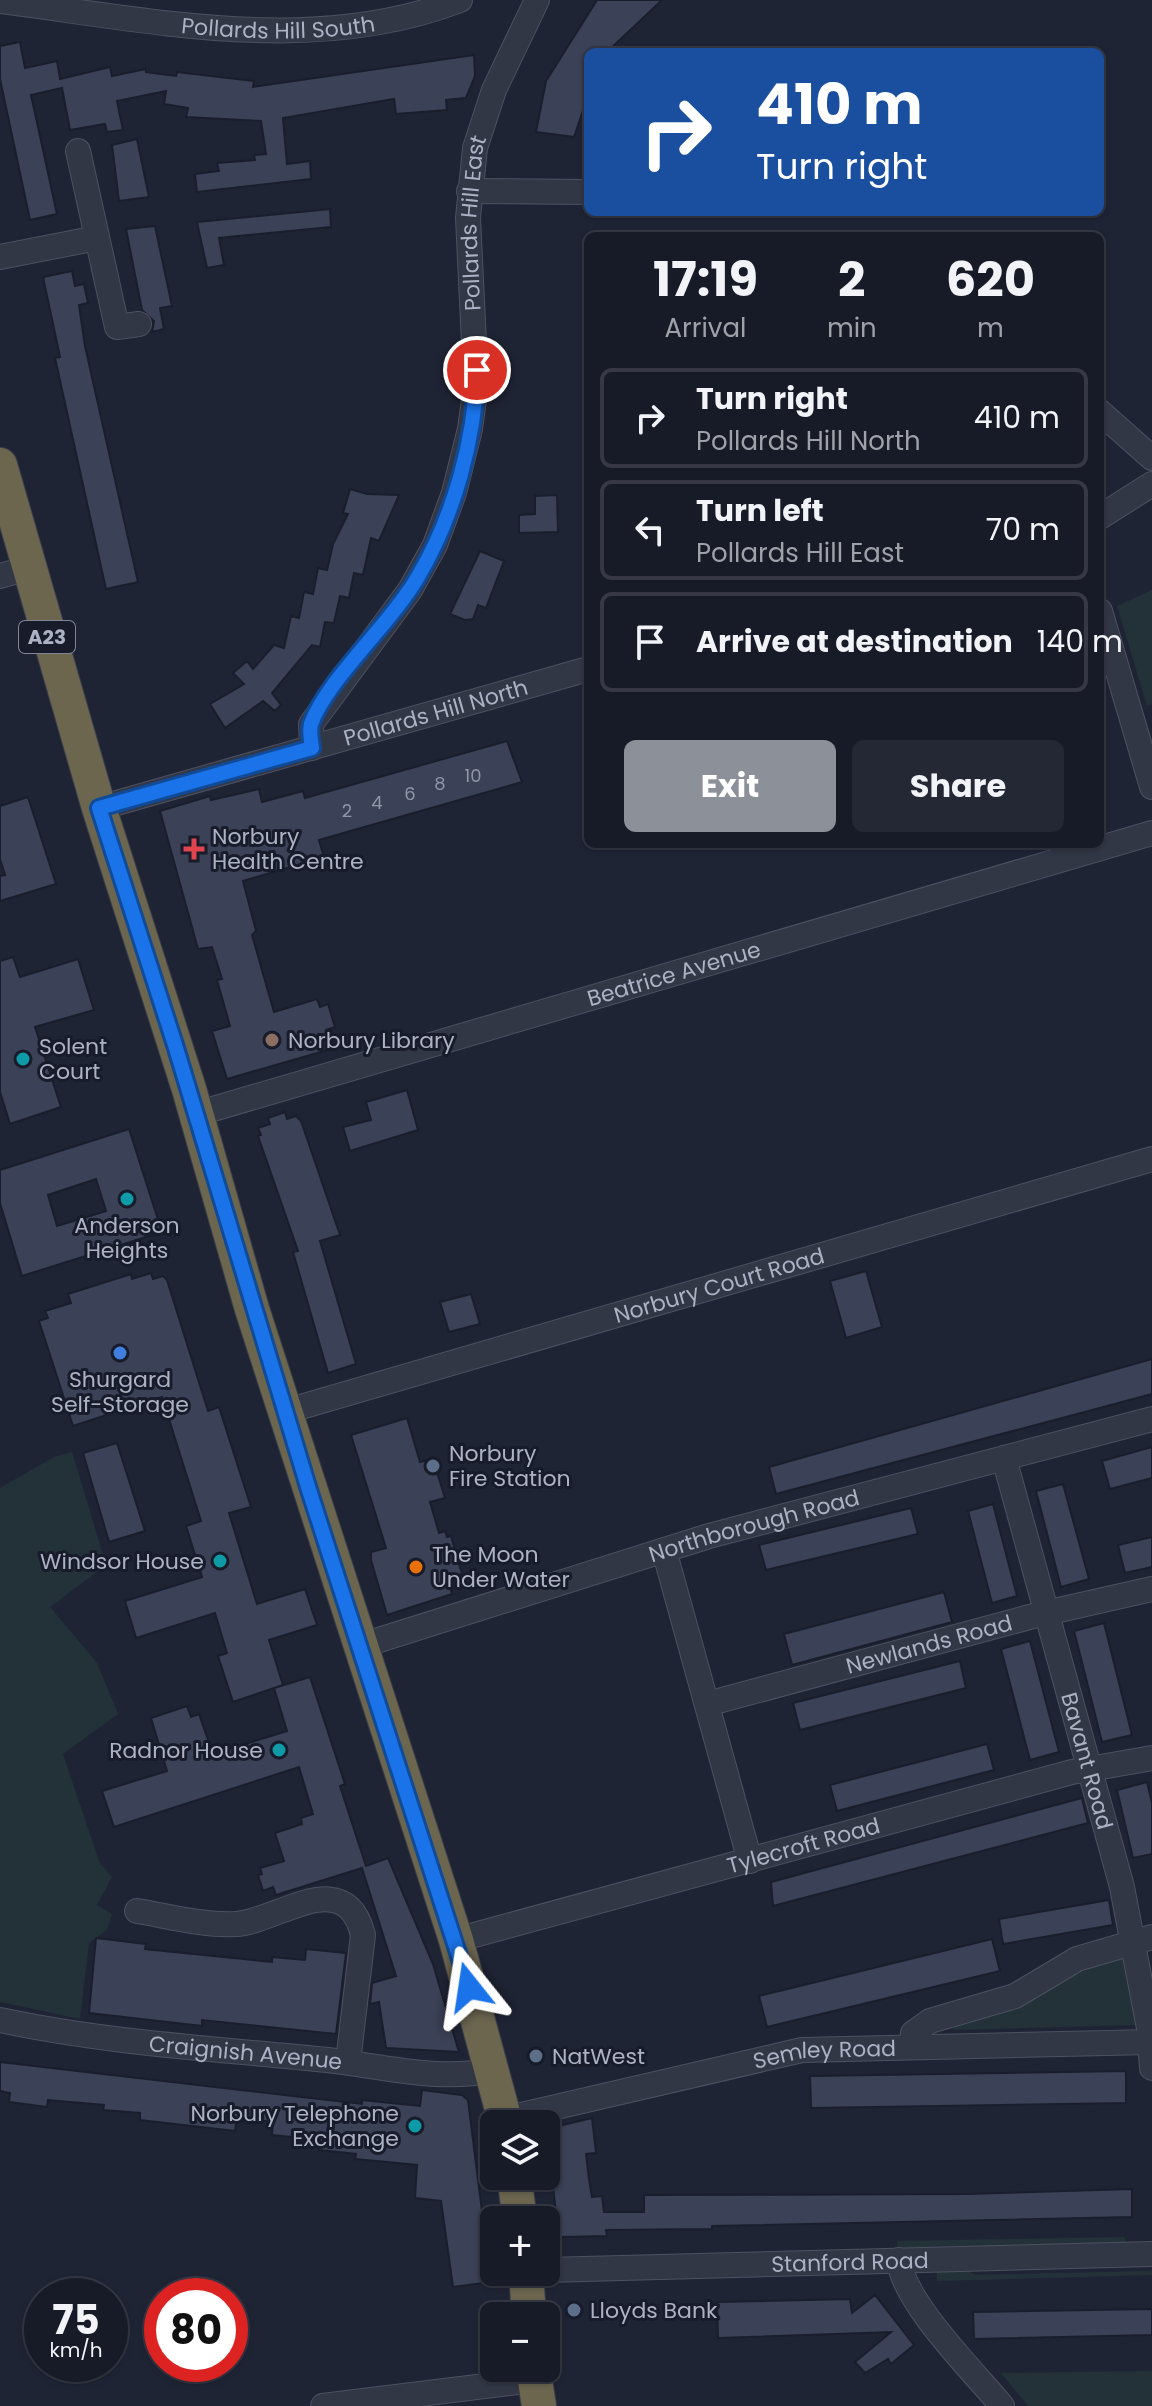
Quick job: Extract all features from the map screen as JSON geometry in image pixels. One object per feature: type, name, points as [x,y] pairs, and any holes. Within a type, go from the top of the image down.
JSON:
[{"type":"highway","name":"A23","points":[[0,465],[14,572],[99,808],[196,1114],[252,1309],[287,1411],[309,1490],[456,1940],[502,2110]]},
{"type":"street","name":"Pollards Hill South","points":[[0,1],[283,32],[376,24],[460,0]]},
{"type":"street","name":"Pollards Hill East","points":[[312,748],[311,724],[327,698],[394,614],[424,566],[460,472],[476,385],[468,242],[469,191],[475,148],[494,90],[537,0]]},
{"type":"street","points":[[78,151],[117,327],[139,324]]},
{"type":"street","points":[[469,191],[584,192]]},
{"type":"street","points":[[0,257],[97,238]]},
{"type":"street","points":[[1104,416],[1152,458]]},
{"type":"street","points":[[1104,514],[1152,484]]},
{"type":"street","points":[[1104,625],[1152,787]]},
{"type":"street","name":"Pollards Hill North","points":[[99,808],[584,670]]},
{"type":"street","name":"Beatrice Avenue","points":[[1104,847],[1152,833]]},
{"type":"street","name":"Beatrice Avenue","points":[[196,1114],[1101,848]]},
{"type":"street","name":"Norbury Court Road","points":[[287,1411],[1152,1159]]},
{"type":"street","name":"Northborough Road","points":[[360,1646],[664,1550],[1152,1419]]},
{"type":"street","name":"Bavant Road","points":[[1004,1458],[1090,1768],[1143,1939],[1152,2068]]},
{"type":"street","points":[[664,1550],[750,1861]]},
{"type":"street","name":"Newlands Road","points":[[707,1704],[1047,1613],[1152,1589]]},
{"type":"street","name":"Tylecroft Road","points":[[456,1940],[1090,1768],[1152,1758]]},
{"type":"street","points":[[137,1911],[235,1924],[315,1899],[339,1902],[347,1908],[363,1935],[348,2062]]},
{"type":"street","points":[[912,2046],[913,2033],[930,2021],[1015,1996],[1077,1959],[1143,1939]]},
{"type":"street","name":"Craignish Avenue","points":[[0,2020],[84,2036],[457,2074],[492,2070]]},
{"type":"street","name":"Semley Road","points":[[551,2110],[802,2050],[1152,2042]]},
{"type":"street","name":"Stanford Road","points":[[560,2270],[1152,2254]]},
{"type":"street","points":[[899,2260],[902,2280],[916,2302],[1002,2406]]},
{"type":"street","points":[[323,2406],[535,2385]]},
{"type":"shaded area","points":[[1152,590],[1152,704],[1147,706],[1117,606]]},
{"type":"shaded area","points":[[72,1452],[106,1565],[50,1607],[97,1663],[118,1714],[63,1754],[100,1864],[112,1877],[97,1905],[112,1914],[107,1930],[89,1943],[80,2019],[0,2002],[0,1488],[54,1457]]},
{"type":"shaded area","points":[[1122,1956],[1136,2025],[953,2030],[954,2026],[997,2013]]},
{"type":"shaded area","points":[[1124,2237],[1127,2243],[898,2248],[897,2241]]},
{"type":"shaded area","points":[[1152,2271],[1152,2275],[937,2281],[937,2272],[970,2272],[975,2275]]},
{"type":"shaded area","points":[[1152,2371],[1152,2406],[1028,2406],[1001,2373]]},
{"type":"building","points":[[597,0],[662,0],[611,48],[584,48],[584,108],[574,137],[536,132],[546,81]]},
{"type":"building","points":[[20,42],[25,68],[57,61],[60,79],[110,67],[112,76],[146,69],[146,72],[176,76],[177,72],[254,81],[253,87],[474,55],[475,76],[466,98],[446,100],[447,110],[396,114],[394,99],[283,118],[287,164],[310,161],[311,179],[197,192],[195,174],[219,171],[217,163],[255,160],[254,155],[266,154],[261,121],[186,117],[188,108],[164,104],[166,91],[117,101],[123,130],[107,132],[105,124],[70,130],[62,88],[31,95],[57,214],[30,220],[0,79],[0,46]]},
{"type":"building","points":[[137,139],[149,197],[119,201],[112,145]]},
{"type":"building","points":[[330,209],[331,227],[219,238],[224,265],[207,268],[197,222]]},
{"type":"building","points":[[155,226],[172,306],[160,308],[164,329],[152,332],[154,321],[142,310],[126,229]]},
{"type":"building","points":[[72,271],[75,286],[84,284],[88,303],[79,305],[85,346],[138,582],[106,589],[55,358],[60,357],[43,277]]},
{"type":"building","points":[[350,489],[367,494],[399,495],[379,541],[371,538],[363,575],[354,573],[349,598],[340,596],[334,623],[325,622],[320,647],[312,645],[272,693],[281,705],[275,711],[263,701],[225,728],[210,704],[244,684],[233,673],[247,661],[253,669],[274,645],[284,648],[291,616],[299,618],[304,592],[313,594],[318,568],[327,570],[333,544],[348,514],[343,513]]},
{"type":"building","points":[[557,495],[558,532],[519,533],[519,515],[535,514],[535,496]]},
{"type":"building","points":[[480,551],[504,561],[486,608],[478,605],[473,619],[465,620],[450,614]]},
{"type":"building","points":[[507,741],[522,782],[319,840],[324,857],[243,881],[256,931],[252,935],[274,1012],[317,999],[320,1007],[328,1004],[335,1027],[326,1030],[331,1049],[227,1079],[212,1031],[230,1026],[217,980],[222,979],[212,947],[198,949],[160,811],[210,796],[211,800],[259,789],[262,802],[303,791],[305,798]]},
{"type":"building","points":[[28,797],[56,884],[0,901],[0,876],[5,875],[0,859],[0,806]]},
{"type":"building","name":"Solent Court","points":[[13,957],[20,977],[78,959],[94,1010],[35,1027],[61,1107],[10,1124],[0,1092],[0,961]]},
{"type":"building","points":[[407,1090],[418,1130],[350,1151],[343,1127],[371,1120],[366,1102]]},
{"type":"building","points":[[285,1112],[287,1119],[296,1116],[301,1121],[340,1235],[320,1241],[356,1364],[328,1373],[293,1252],[298,1251],[258,1136],[261,1135],[258,1128],[270,1124],[268,1118]]},
{"type":"building","name":"Anderson Heights","points":[[129,1129],[162,1232],[22,1276],[0,1203],[0,1170]],"holes":[[[96,1179],[106,1211],[57,1226],[48,1195]]]},
{"type":"building","points":[[866,1271],[882,1327],[846,1338],[830,1281]]},
{"type":"building","points":[[151,1273],[153,1279],[163,1276],[167,1280],[208,1411],[219,1407],[251,1507],[229,1513],[257,1604],[305,1589],[317,1625],[269,1640],[283,1685],[233,1702],[218,1656],[227,1653],[215,1613],[136,1638],[125,1601],[202,1577],[186,1526],[201,1521],[162,1397],[73,1426],[39,1321],[48,1318],[45,1311],[71,1303],[68,1294],[131,1274],[132,1279]]},
{"type":"building","points":[[471,1294],[480,1324],[449,1332],[440,1302]]},
{"type":"building","points":[[1152,1359],[1152,1394],[776,1494],[769,1467]]},
{"type":"building","points":[[407,1418],[420,1462],[433,1459],[445,1498],[430,1502],[439,1533],[445,1531],[447,1537],[451,1536],[462,1574],[447,1578],[452,1594],[387,1615],[371,1560],[371,1552],[386,1548],[351,1435]]},
{"type":"building","points":[[117,1443],[145,1531],[109,1542],[83,1453]]},
{"type":"building","points":[[1152,1447],[1152,1478],[1110,1489],[1102,1461]]},
{"type":"building","points":[[1063,1484],[1089,1579],[1061,1587],[1036,1491]]},
{"type":"building","points":[[993,1504],[1017,1596],[992,1603],[968,1511]]},
{"type":"building","points":[[911,1508],[918,1534],[766,1570],[759,1545]]},
{"type":"building","points":[[1152,1537],[1152,1567],[1125,1573],[1118,1545]]},
{"type":"building","points":[[944,1592],[952,1622],[792,1665],[784,1634]]},
{"type":"building","points":[[1104,1623],[1132,1735],[1102,1742],[1074,1631]]},
{"type":"building","points":[[1030,1641],[1059,1752],[1030,1760],[1001,1649]]},
{"type":"building","points":[[960,1661],[966,1688],[800,1730],[793,1703]]},
{"type":"building","points":[[310,1677],[345,1784],[340,1786],[366,1866],[388,1858],[433,1964],[459,2052],[386,2048],[379,2002],[370,2004],[372,1983],[396,1976],[362,1868],[276,1895],[273,1887],[263,1891],[258,1875],[262,1874],[260,1868],[284,1861],[275,1833],[302,1824],[301,1818],[313,1814],[299,1767],[114,1827],[102,1791],[167,1771],[151,1718],[187,1706],[191,1717],[199,1714],[213,1754],[287,1731],[274,1688]]},
{"type":"building","points":[[987,1744],[994,1770],[837,1811],[830,1785]]},
{"type":"building","points":[[1147,1782],[1152,1803],[1152,1854],[1133,1858],[1117,1790]]},
{"type":"building","points":[[1082,1798],[1088,1823],[773,1906],[771,1882]]},
{"type":"building","points":[[1109,1900],[1113,1925],[1003,1944],[999,1919]]},
{"type":"building","points":[[96,1938],[146,1944],[145,1949],[272,1962],[272,1957],[305,1960],[306,1949],[346,1953],[336,2034],[202,2020],[202,2026],[89,2013]]},
{"type":"building","points":[[992,1939],[1000,1971],[767,2027],[759,1996]]},
{"type":"building","points":[[0,2062],[362,2104],[362,2100],[420,2106],[422,2090],[462,2095],[468,2100],[481,2206],[480,2283],[453,2287],[441,2201],[415,2198],[417,2165],[355,2159],[356,2154],[319,2150],[320,2140],[272,2135],[273,2122],[237,2118],[235,2131],[140,2120],[140,2113],[103,2110],[104,2105],[48,2100],[47,2107],[9,2102],[10,2093],[0,2091]]},
{"type":"building","points":[[1126,2071],[1126,2103],[811,2108],[810,2076]]},
{"type":"building","points":[[592,2118],[596,2153],[586,2154],[589,2179],[592,2197],[602,2196],[604,2212],[644,2212],[644,2195],[966,2194],[1132,2189],[1132,2217],[712,2226],[712,2229],[606,2230],[607,2236],[560,2237],[560,2206],[555,2206],[553,2190],[560,2190],[560,2126]]},
{"type":"building","points":[[875,2295],[914,2345],[891,2364],[888,2359],[865,2373],[855,2362],[891,2332],[718,2338],[717,2302],[850,2299],[852,2313]]},
{"type":"building","points":[[1152,2309],[1152,2335],[974,2339],[973,2312]]},
{"type":"place","name":"Norbury Health Centre","points":[[194,849]]},
{"type":"place","name":"Norbury Library","points":[[272,1040]]},
{"type":"place","name":"Solent Court","points":[[23,1059]]},
{"type":"place","name":"Anderson Heights","points":[[127,1199]]},
{"type":"place","name":"Shurgard Self-Storage","points":[[120,1353]]},
{"type":"place","name":"Norbury Fire Station","points":[[433,1466]]},
{"type":"place","name":"Windsor House","points":[[220,1561]]},
{"type":"place","name":"The Moon Under Water","points":[[416,1567]]},
{"type":"place","name":"Radnor House","points":[[279,1750]]},
{"type":"place","name":"NatWest","points":[[536,2056]]},
{"type":"place","name":"Norbury Telephone Exchange","points":[[415,2126]]},
{"type":"place","name":"Lloyds Bank","points":[[574,2310]]},
{"type":"route","points":[[469,1987],[252,1309],[176,1048],[99,808],[312,748],[311,724],[344,675],[394,614],[435,545],[462,464],[473,415],[477,370]]}]
